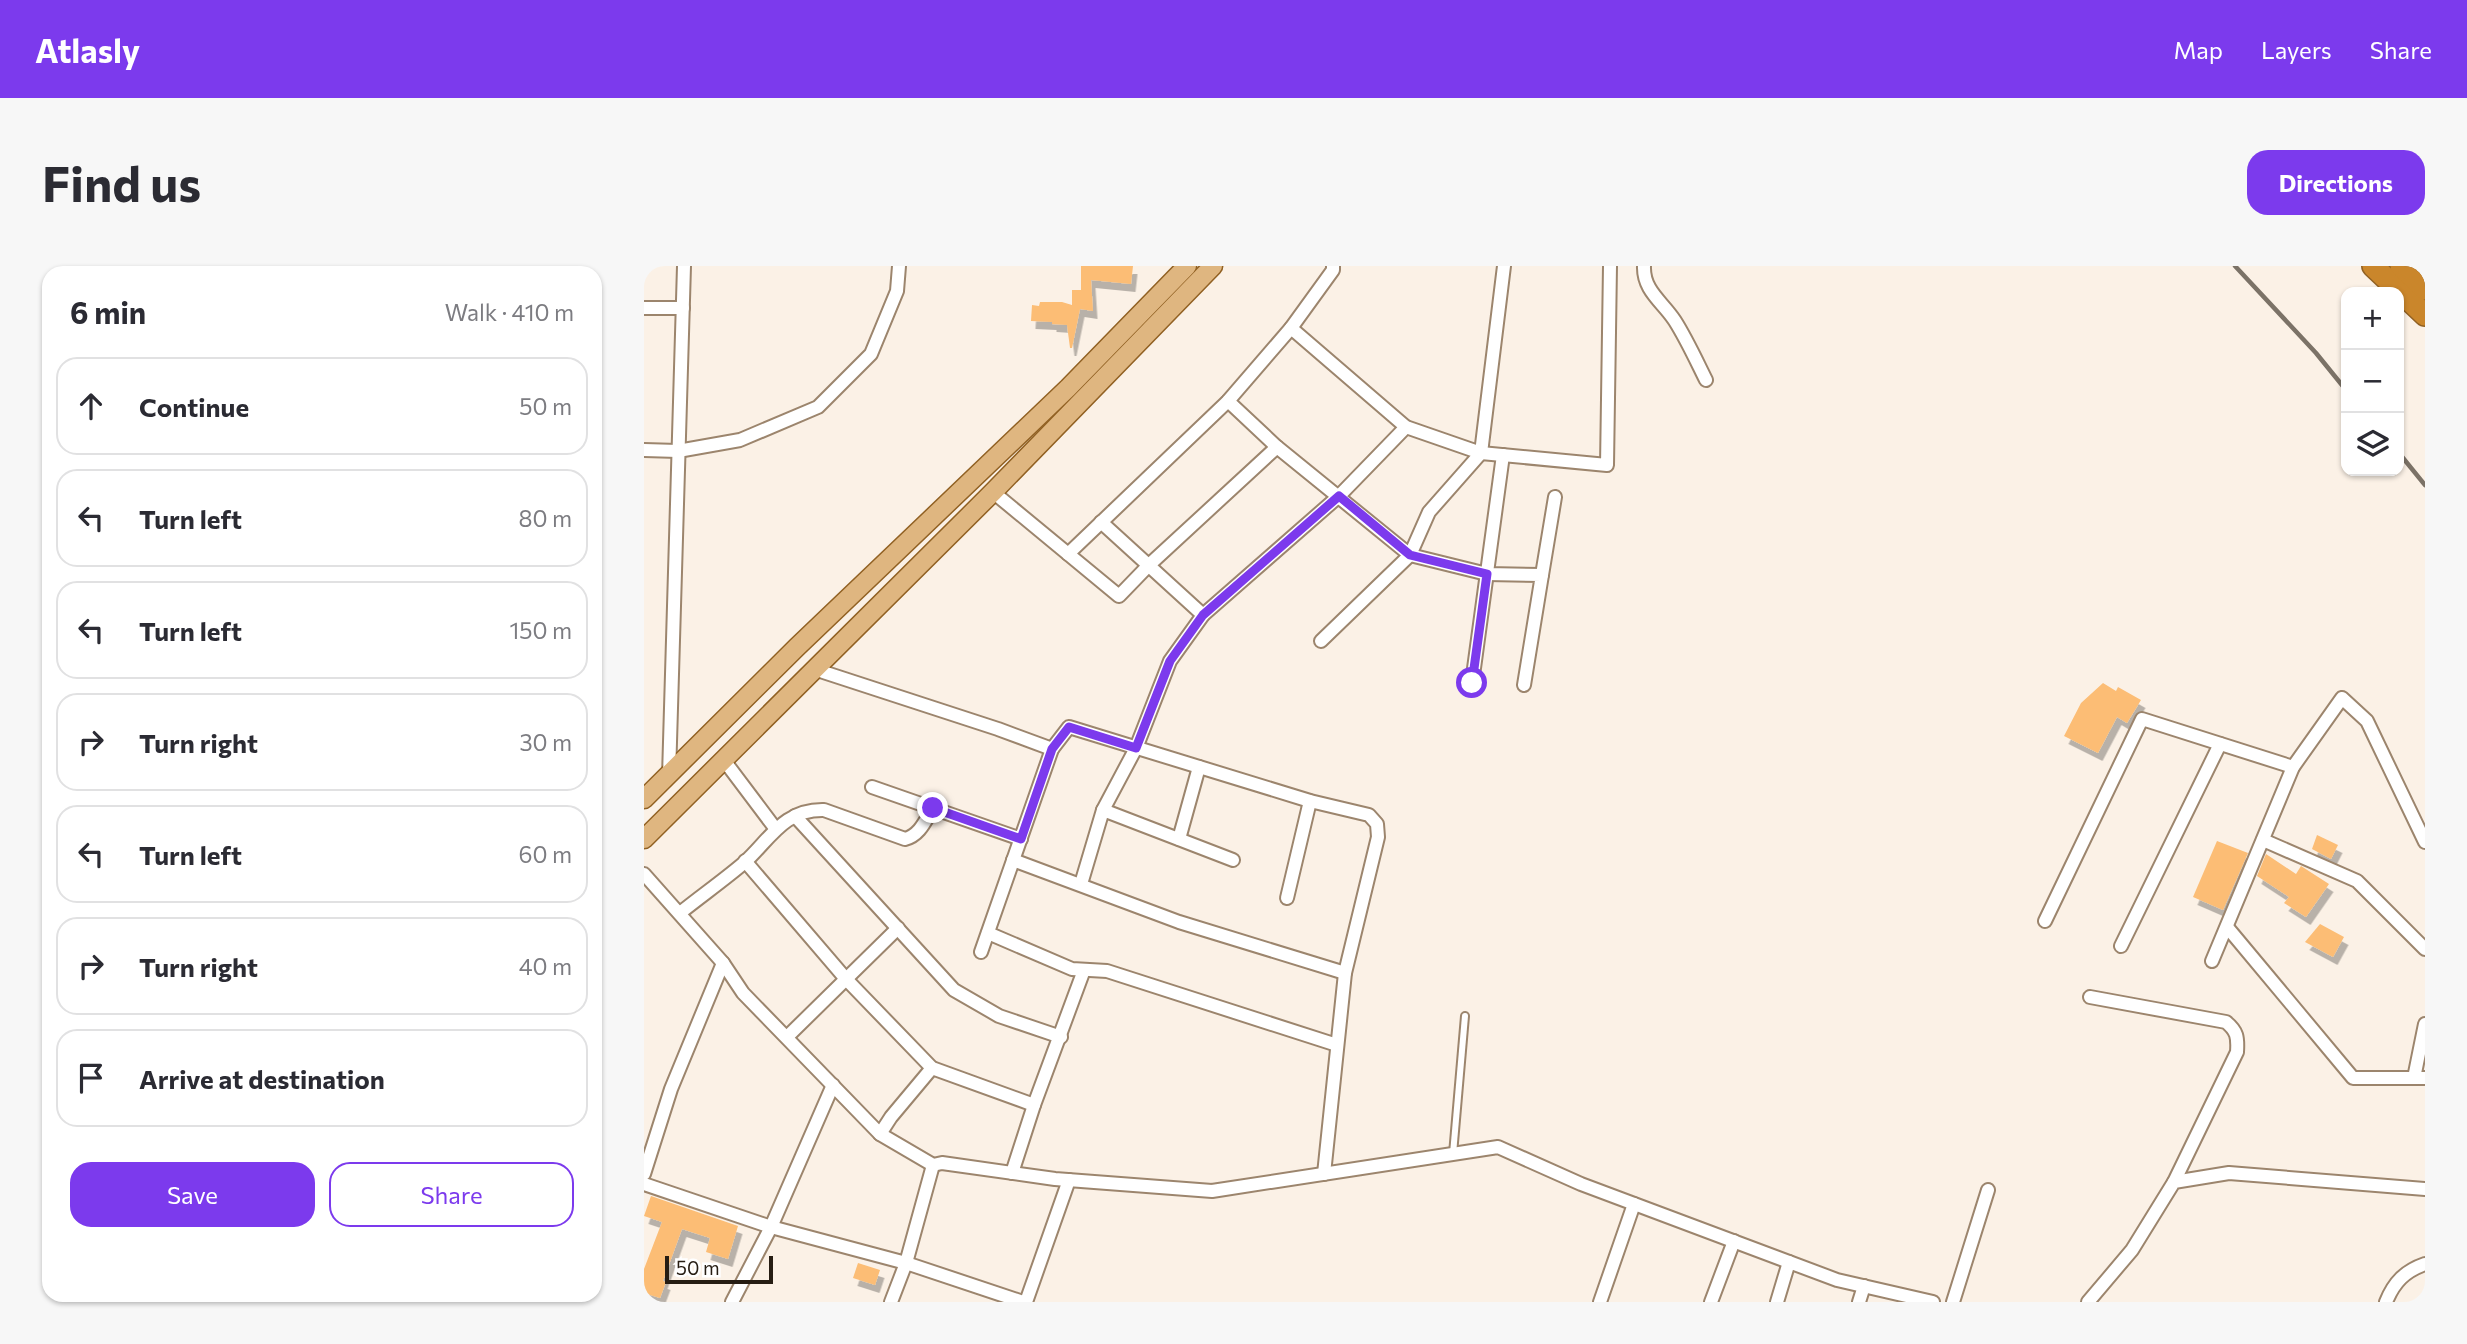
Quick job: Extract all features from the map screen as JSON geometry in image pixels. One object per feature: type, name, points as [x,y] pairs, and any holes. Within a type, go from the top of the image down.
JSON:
[{"type":"highway","points":[[2373,266],[2425,316]]},
{"type":"highway","points":[[2401,266],[2425,289]]},
{"type":"main road","points":[[644,799],[763,680],[1068,388],[1187,266]]},
{"type":"main road","points":[[644,839],[993,492],[1213,266]]},
{"type":"street","points":[[669,776],[684,266]]},
{"type":"street","points":[[644,450],[678,451],[740,440],[817,407],[871,354],[897,291],[899,266]]},
{"type":"street","points":[[1068,554],[1228,401],[1291,328],[1333,270],[1333,266]]},
{"type":"street","points":[[1321,641],[1410,555],[1429,512],[1481,453],[1504,266]]},
{"type":"street","points":[[1291,328],[1406,427],[1481,453],[1607,465],[1610,266]]},
{"type":"street","points":[[1643,266],[1645,282],[1674,319],[1706,380]]},
{"type":"street","points":[[644,308],[683,307]]},
{"type":"street","points":[[1228,401],[1277,447],[1410,555],[1487,574],[1542,575]]},
{"type":"street","points":[[1081,884],[1103,810],[1136,748],[1170,661],[1203,615],[1339,496],[1406,427]]},
{"type":"street","points":[[993,492],[1119,596],[1277,447]]},
{"type":"street","points":[[1472,683],[1503,455]]},
{"type":"street","points":[[1524,685],[1555,497]]},
{"type":"street","points":[[1101,522],[1203,615]]},
{"type":"street","points":[[814,669],[1052,749]]},
{"type":"street","points":[[2212,961],[2293,767],[2342,698],[2367,721],[2425,842]]},
{"type":"street","points":[[2045,921],[2143,719],[2293,767]]},
{"type":"street","points":[[981,952],[1052,749],[1069,727],[1310,802],[1369,816],[1377,824],[1378,837],[1345,973],[1324,1174]]},
{"type":"street","points":[[2121,946],[2220,744]]},
{"type":"street","points":[[723,759],[775,828]]},
{"type":"street","points":[[1180,839],[1199,767]]},
{"type":"street","points":[[872,787],[1021,839]]},
{"type":"street","points":[[1287,898],[1310,802]]},
{"type":"street","points":[[680,913],[746,861],[775,828],[795,816],[824,810],[905,839],[913,837],[919,831],[933,808]]},
{"type":"street","points":[[1103,810],[1233,859]]},
{"type":"street","points":[[795,816],[954,990],[999,1016],[1061,1037]]},
{"type":"street","points":[[2263,840],[2357,881],[2425,949]]},
{"type":"street","points":[[1013,860],[1179,922],[1345,973]]},
{"type":"street","points":[[746,861],[846,979],[932,1068],[1034,1105]]},
{"type":"street","points":[[644,874],[723,963],[743,993],[880,1133],[933,1165],[942,1163],[1069,1180],[1212,1191],[1498,1147],[1581,1184],[1837,1280],[1933,1302]]},
{"type":"street","points":[[2227,927],[2353,1078],[2419,1078],[2425,1024]]},
{"type":"street","points":[[788,1036],[898,928]]},
{"type":"street","points":[[988,933],[1072,969],[1107,971],[1337,1045]]},
{"type":"street","points":[[644,1174],[671,1089],[723,963]]},
{"type":"street","points":[[1013,1173],[1034,1105],[1084,970]]},
{"type":"street","points":[[2088,1302],[2132,1250],[2174,1182],[2237,1052],[2238,1040],[2235,1029],[2226,1022],[2090,997]]},
{"type":"street","points":[[880,1133],[932,1068]]},
{"type":"street","points":[[732,1302],[771,1227],[834,1085]]},
{"type":"street","points":[[891,1302],[906,1263],[933,1165]]},
{"type":"street","points":[[2174,1182],[2229,1173],[2425,1189]]},
{"type":"street","points":[[644,1184],[771,1227],[906,1263],[1024,1302],[1069,1180]]},
{"type":"street","points":[[1953,1302],[1988,1190]]},
{"type":"street","points":[[1601,1302],[1634,1204]]},
{"type":"street","points":[[1711,1302],[1734,1241]]},
{"type":"street","points":[[1777,1302],[1789,1262]]},
{"type":"street","points":[[2386,1302],[2396,1282],[2412,1269],[2425,1264]]},
{"type":"street","points":[[1859,1302],[1864,1286]]},
{"type":"lane","points":[[1453,1155],[1465,1016]]},
{"type":"building","points":[[1081,266],[1133,266],[1131,284],[1091,280],[1093,311],[1080,309],[1070,348],[1067,325],[1031,321],[1032,305],[1039,306],[1040,302],[1062,302],[1072,305],[1072,290],[1081,290]]},
{"type":"building","points":[[2103,683],[2116,691],[2118,687],[2141,700],[2127,723],[2117,717],[2098,753],[2064,736],[2081,703]]},
{"type":"building","points":[[2317,835],[2338,845],[2331,859],[2312,849]]},
{"type":"building","points":[[2217,841],[2248,853],[2223,910],[2193,897]]},
{"type":"building","points":[[2266,854],[2296,874],[2301,866],[2329,884],[2306,917],[2284,903],[2289,897],[2257,876]]},
{"type":"building","points":[[2320,924],[2344,937],[2333,957],[2305,942]]},
{"type":"building","points":[[651,1196],[738,1226],[728,1259],[706,1252],[710,1238],[682,1229],[663,1281],[666,1282],[660,1298],[644,1293],[644,1269],[662,1222],[644,1216]]},
{"type":"building","points":[[858,1263],[880,1270],[875,1285],[853,1278]]},
{"type":"railway","points":[[2235,266],[2341,384]]},
{"type":"railway","points":[[2404,459],[2425,485]]},
{"type":"route","points":[[933,808],[1021,839],[1052,749],[1069,727],[1136,748],[1170,661],[1203,615],[1339,496],[1410,555],[1487,574],[1472,683]]}]
